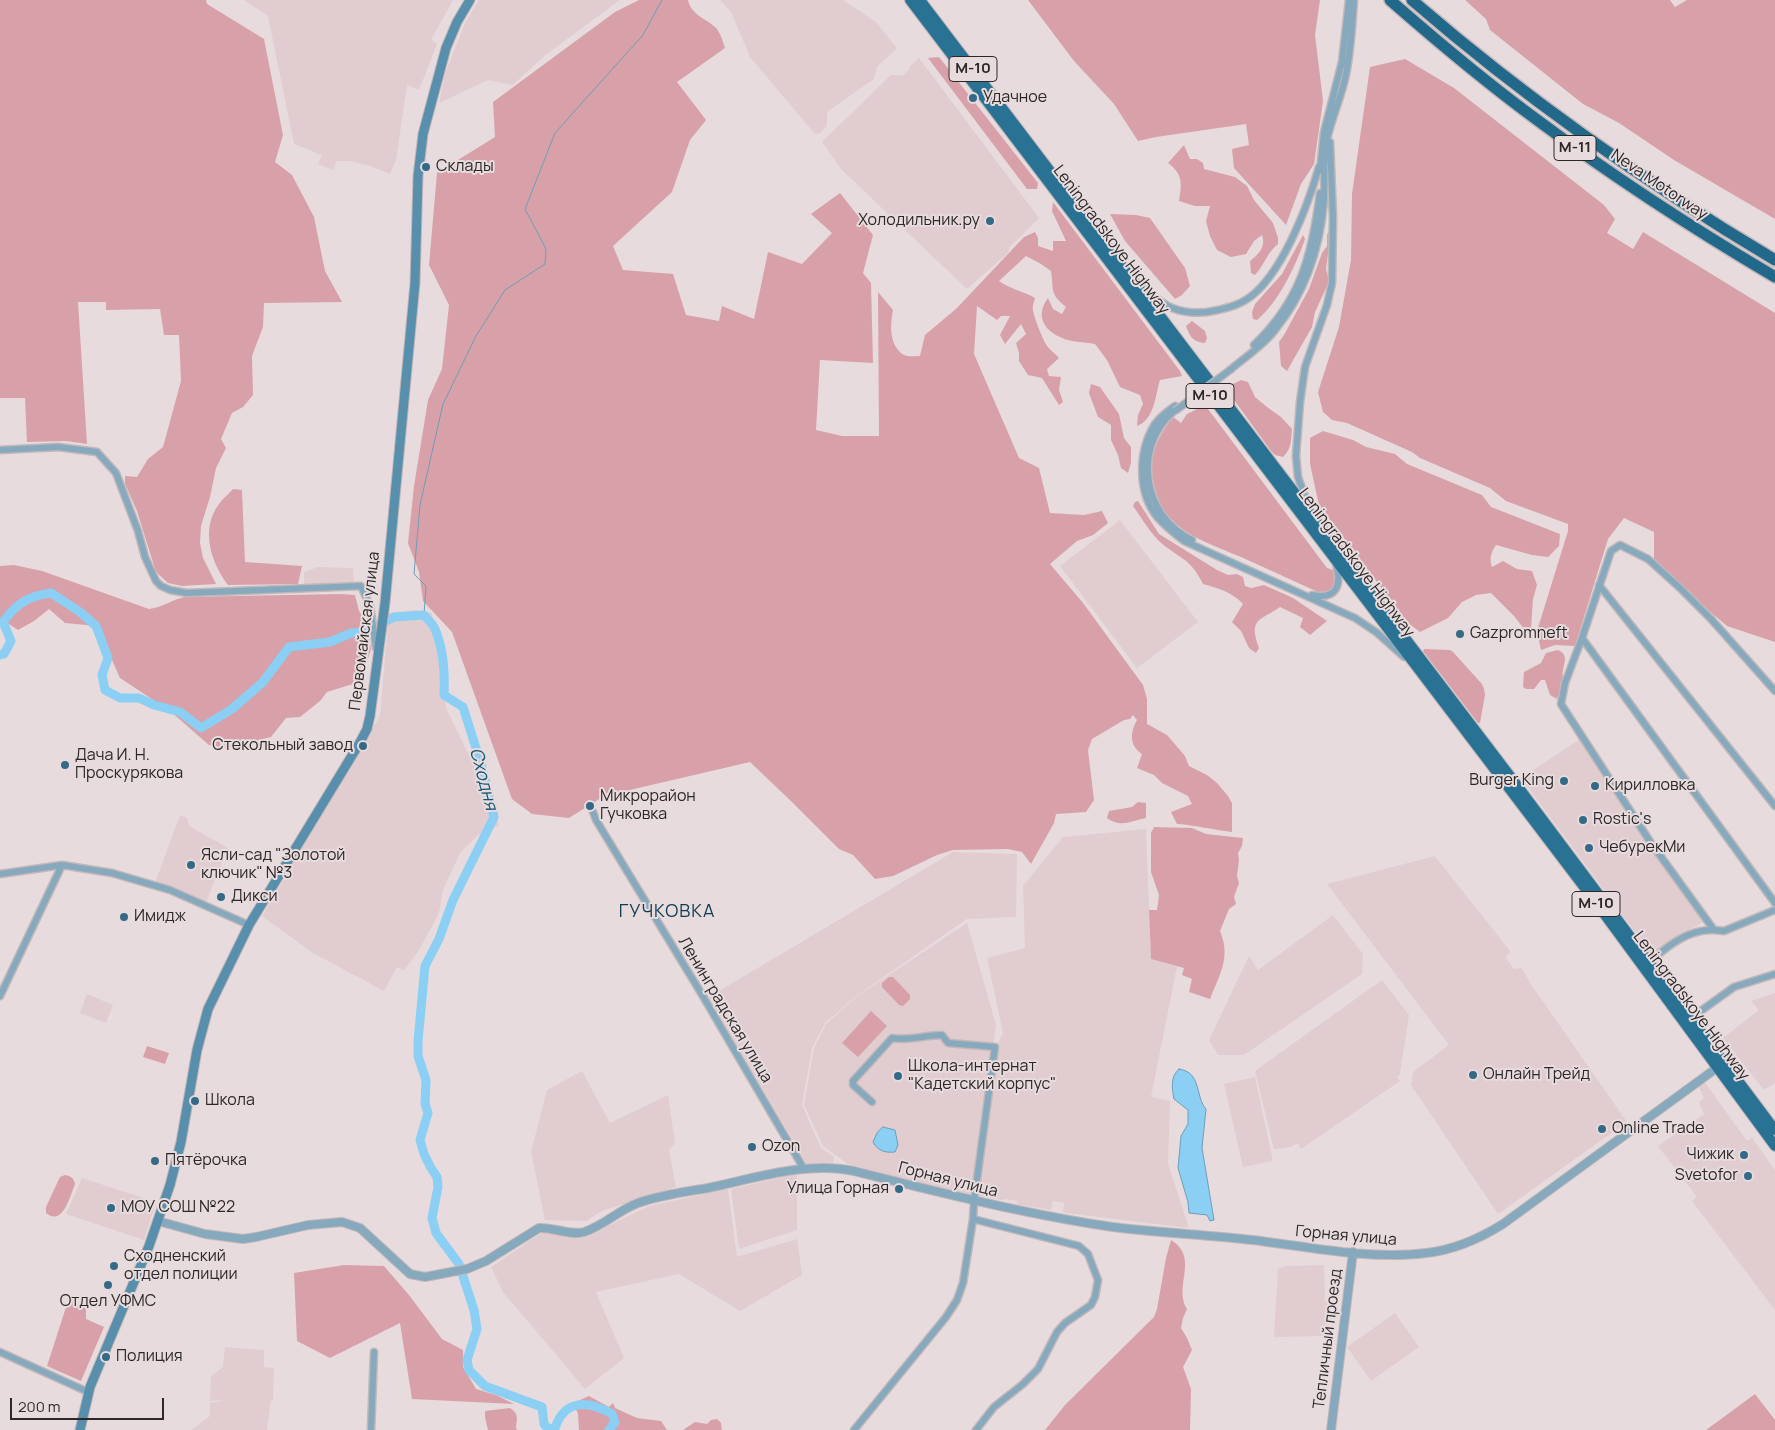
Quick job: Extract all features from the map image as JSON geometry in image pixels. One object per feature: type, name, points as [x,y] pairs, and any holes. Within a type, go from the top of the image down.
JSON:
[{"type":"highway","name":"Leningradskoye Highway","points":[[910,0],[1718,1066],[1775,1146]]},
{"type":"highway","name":"Leningradskoye Highway","points":[[920,0],[1136,282],[1775,1130]]},
{"type":"highway","name":"Neva Motorway","points":[[1390,0],[1454,55],[1539,122],[1644,196],[1775,277]]},
{"type":"highway","name":"Neva Motorway","points":[[1412,0],[1513,84],[1602,150],[1712,222],[1775,260]]},
{"type":"main road","name":"Первомайская улица","points":[[80,1430],[88,1392],[158,1221],[178,1156],[201,1034],[208,1010],[249,925],[363,737],[370,716],[378,658],[378,637],[385,603],[415,283],[418,176],[422,134],[446,48],[457,22],[470,0]]},
{"type":"street","points":[[1228,368],[1268,332],[1289,302],[1303,275],[1314,237],[1320,193],[1320,163],[1324,132],[1342,62],[1349,0]]},
{"type":"street","points":[[1354,0],[1349,62],[1326,144],[1324,200],[1319,238],[1306,279],[1288,312],[1275,331],[1264,342],[1155,424],[1146,445],[1142,465],[1144,487],[1147,499],[1158,518],[1184,541],[1355,618],[1398,651],[1421,674]]},
{"type":"street","points":[[1313,516],[1298,477],[1296,456],[1305,367],[1332,283],[1334,254],[1330,149],[1331,127]]},
{"type":"street","points":[[1136,282],[1168,306],[1192,312],[1221,310],[1233,307],[1244,301],[1264,283],[1279,262],[1304,211],[1320,163]]},
{"type":"street","points":[[1175,408],[1158,432],[1149,454],[1147,466],[1149,489],[1158,509],[1167,521],[1187,538],[1313,595],[1328,596],[1339,583],[1332,556]]},
{"type":"street","points":[[0,450],[58,447],[97,452],[116,473],[138,531],[145,557],[161,586],[170,590],[188,593],[361,586],[370,606],[372,620],[378,637]]},
{"type":"street","points":[[1714,930],[1651,843],[1561,704],[1565,682],[1611,551],[1620,545],[1648,559],[1711,619],[1775,691]]},
{"type":"street","points":[[1599,585],[1775,806]]},
{"type":"street","points":[[1582,638],[1775,904]]},
{"type":"street","name":"Ленинградская улица","points":[[593,812],[804,1169]]},
{"type":"street","points":[[0,874],[62,866],[112,873],[170,890],[249,925]]},
{"type":"street","points":[[0,996],[62,866]]},
{"type":"street","points":[[1649,962],[1663,950],[1695,931],[1724,931],[1775,910]]},
{"type":"street","points":[[1691,1018],[1734,987],[1775,974]]},
{"type":"street","points":[[854,1430],[946,1317],[957,1300],[964,1277],[973,1219],[995,1047],[948,1043],[942,1035],[930,1035],[924,1038],[892,1038],[853,1081],[853,1085],[872,1102]]},
{"type":"street","name":"Горная улица","points":[[158,1221],[204,1234],[243,1238],[256,1237],[308,1225],[342,1222],[360,1228],[410,1274],[425,1277],[467,1269],[486,1261],[539,1228],[547,1227],[572,1232],[583,1232],[637,1204],[753,1178],[817,1167],[840,1168],[1014,1210],[1108,1226],[1353,1252],[1405,1255],[1426,1253],[1461,1245],[1488,1234],[1718,1066]]},
{"type":"street","points":[[973,1219],[1079,1246],[1088,1254],[1098,1280],[1095,1297],[1091,1305],[1061,1327],[1038,1369],[1023,1384],[994,1407],[976,1430]]},
{"type":"street","name":"Тепличный проезд","points":[[1331,1430],[1353,1252]]},
{"type":"street","points":[[0,1352],[88,1392]]},
{"type":"street","points":[[371,1430],[374,1352]]},
{"type":"shaded area","points":[[0,0],[206,0],[207,4],[264,39],[283,135],[275,162],[292,175],[314,217],[325,271],[342,302],[264,303],[263,327],[252,356],[253,395],[243,407],[232,413],[221,439],[226,448],[216,468],[201,526],[200,543],[203,558],[216,584],[182,586],[168,583],[156,572],[137,511],[125,484],[125,476],[137,477],[148,459],[163,447],[181,381],[179,335],[164,335],[160,309],[106,310],[106,302],[78,302],[87,444],[66,441],[27,442],[25,398],[0,398]]},
{"type":"shaded area","points":[[244,0],[453,0],[431,40],[437,44],[419,90],[407,85],[396,160],[390,174],[350,161],[337,161],[333,170],[318,164],[322,155],[294,144],[268,16]]},
{"type":"shaded area","points":[[479,0],[620,0],[544,56],[513,85],[488,80],[439,103],[445,74],[465,23]]},
{"type":"shaded area","points":[[639,0],[688,0],[695,13],[717,29],[725,48],[677,82],[706,120],[690,140],[672,192],[613,246],[623,270],[673,274],[686,315],[719,321],[722,306],[754,319],[768,252],[802,264],[832,233],[811,214],[840,193],[873,235],[863,273],[871,283],[873,363],[820,360],[816,430],[842,436],[879,436],[878,292],[893,310],[891,322],[892,335],[899,351],[904,355],[920,356],[925,335],[957,308],[1024,237],[1035,232],[1038,238],[1038,246],[1053,251],[1053,241],[1066,241],[1052,211],[1053,202],[1180,371],[1182,376],[1160,380],[1151,413],[1143,423],[1137,426],[1138,415],[1143,404],[1140,395],[1120,387],[1107,360],[1095,344],[1064,339],[1054,334],[1045,325],[1042,310],[1048,298],[1053,309],[1062,314],[1066,307],[1055,294],[1051,271],[1026,256],[999,281],[1035,298],[1033,309],[1039,329],[1048,347],[1059,358],[1047,369],[1049,376],[1061,377],[1059,390],[1063,402],[1059,405],[1042,378],[1028,375],[1019,361],[1016,343],[1026,334],[1021,324],[1005,344],[1000,335],[1010,316],[1001,316],[997,320],[977,306],[974,354],[1019,458],[1039,468],[1050,513],[1084,515],[1102,511],[1108,523],[1093,535],[1077,541],[1050,564],[1083,603],[1143,685],[1147,699],[1147,724],[1167,735],[1185,756],[1189,766],[1207,775],[1228,796],[1232,803],[1232,832],[1177,824],[1171,812],[1192,804],[1188,796],[1162,783],[1154,775],[1137,768],[1142,754],[1133,743],[1132,734],[1137,720],[1133,715],[1130,719],[1124,720],[1092,739],[1088,750],[1094,800],[1086,812],[1056,814],[1054,823],[1031,864],[1022,852],[1008,849],[953,850],[937,855],[893,876],[875,879],[853,855],[839,849],[750,762],[604,796],[569,818],[532,814],[512,799],[452,632],[423,601],[419,572],[408,543],[414,486],[428,400],[442,369],[449,305],[429,265],[437,173],[495,137],[493,102],[615,12]]},
{"type":"shaded area","points":[[720,0],[843,0],[876,22],[897,48],[877,67],[874,79],[827,112],[827,126],[819,134],[815,134],[750,57],[731,12]]},
{"type":"shaded area","points":[[1028,0],[1320,0],[1315,35],[1323,101],[1314,164],[1301,184],[1286,225],[1234,168],[1232,149],[1249,145],[1246,124],[1138,141],[1114,104],[1074,61]]},
{"type":"shaded area","points":[[1465,0],[1670,0],[1675,7],[1687,0],[1775,0],[1775,219],[1674,160],[1619,123],[1583,104],[1490,30],[1486,19]]},
{"type":"shaded area","points":[[939,57],[1038,183],[1037,189],[1027,189],[928,58]]},
{"type":"shaded area","points":[[919,58],[1039,218],[1009,248],[1008,253],[967,289],[842,170],[822,142],[891,75],[903,75]]},
{"type":"shaded area","points":[[1405,59],[1454,88],[1604,205],[1615,219],[1607,233],[1633,249],[1643,232],[1775,313],[1775,642],[1727,626],[1654,564],[1654,532],[1624,518],[1608,539],[1575,646],[1555,645],[1541,650],[1537,631],[1568,531],[1568,524],[1506,501],[1490,488],[1420,458],[1412,452],[1347,423],[1332,420],[1323,412],[1318,392],[1339,327],[1351,260],[1352,194],[1370,67]]},
{"type":"shaded area","points":[[1184,145],[1190,159],[1197,159],[1203,163],[1204,169],[1235,177],[1247,186],[1254,200],[1273,223],[1278,244],[1255,275],[1251,273],[1250,261],[1261,250],[1263,243],[1262,235],[1254,241],[1246,254],[1231,257],[1217,250],[1210,236],[1206,221],[1210,206],[1195,206],[1179,201],[1181,189],[1179,175],[1168,163]]},
{"type":"shaded area","points":[[1110,214],[1136,215],[1150,218],[1185,268],[1190,286],[1182,295],[1175,299],[1125,241]]},
{"type":"shaded area","points":[[1329,230],[1330,239],[1326,269],[1328,284],[1315,312],[1312,327],[1287,371],[1281,366],[1279,342],[1309,289],[1322,253],[1327,246]]},
{"type":"shaded area","points":[[1303,235],[1305,239],[1292,271],[1279,293],[1273,303],[1257,320],[1253,319],[1252,312],[1255,304],[1282,274]]},
{"type":"shaded area","points":[[1192,321],[1205,331],[1207,338],[1205,343],[1195,340],[1191,336],[1186,326]]},
{"type":"shaded area","points":[[1241,380],[1248,382],[1255,397],[1281,417],[1292,429],[1290,447],[1283,457],[1275,455],[1271,451],[1229,393],[1231,385]]},
{"type":"shaded area","points":[[1091,384],[1100,387],[1119,414],[1124,438],[1131,447],[1131,463],[1128,473],[1121,468],[1118,455],[1111,440],[1111,425],[1098,417],[1089,393]]},
{"type":"shaded area","points":[[1197,409],[1208,409],[1327,568],[1333,570],[1336,580],[1334,587],[1318,592],[1210,544],[1181,528],[1164,511],[1153,481],[1152,461],[1154,452],[1161,435],[1173,417],[1181,423],[1187,414]]},
{"type":"shaded area","points":[[1323,431],[1353,440],[1366,447],[1395,454],[1407,464],[1482,495],[1491,507],[1560,534],[1559,546],[1548,557],[1532,555],[1496,545],[1492,553],[1492,567],[1503,561],[1517,569],[1532,571],[1537,585],[1533,599],[1531,628],[1524,629],[1491,593],[1476,595],[1462,602],[1448,618],[1420,632],[1408,623],[1319,505],[1310,464],[1310,438]]},
{"type":"shaded area","points":[[233,489],[242,490],[245,562],[302,566],[298,584],[228,585],[217,567],[210,546],[209,535],[213,514],[222,500]]},
{"type":"shaded area","points":[[1138,501],[1159,534],[1217,570],[1228,575],[1237,574],[1243,577],[1245,586],[1251,588],[1264,585],[1293,598],[1327,621],[1310,635],[1300,627],[1303,618],[1280,607],[1258,622],[1255,631],[1259,648],[1256,653],[1249,648],[1241,631],[1232,622],[1243,604],[1229,593],[1203,584],[1189,563],[1159,541],[1133,506]]},
{"type":"shaded area","points":[[1120,520],[1198,622],[1137,668],[1060,566]]},
{"type":"shaded area","points":[[14,565],[42,571],[149,609],[185,597],[355,595],[359,611],[366,622],[371,649],[367,662],[356,672],[359,682],[327,692],[320,701],[300,717],[286,718],[271,737],[225,748],[209,745],[170,711],[120,678],[97,626],[65,623],[49,609],[34,621],[18,630],[1,619],[0,622],[0,566]]},
{"type":"shaded area","points":[[318,567],[353,568],[354,584],[304,585],[304,572]]},
{"type":"shaded area","points":[[415,610],[432,613],[446,708],[482,782],[498,806],[498,826],[478,835],[460,853],[443,890],[439,913],[418,952],[404,970],[397,967],[384,991],[313,953],[262,916],[380,716],[389,613]]},
{"type":"shaded area","points":[[1424,649],[1450,650],[1482,684],[1485,695],[1480,723],[1478,723],[1423,651]]},
{"type":"shaded area","points":[[1558,650],[1564,654],[1565,659],[1562,687],[1557,699],[1550,695],[1545,680],[1541,680],[1534,689],[1523,687],[1524,672],[1541,663],[1546,653]]},
{"type":"shaded area","points":[[1580,739],[1703,922],[1651,953],[1521,778]]},
{"type":"shaded area","points":[[1138,802],[1146,803],[1146,818],[1116,823],[1107,818],[1109,811],[1132,807]]},
{"type":"shaded area","name":"Ясли-сад \"Золотой ключик\" №3","points":[[180,815],[187,818],[189,826],[228,848],[206,902],[155,883]]},
{"type":"shaded area","points":[[1154,827],[1192,828],[1206,834],[1243,838],[1242,846],[1238,853],[1237,876],[1239,883],[1234,897],[1236,904],[1229,909],[1220,931],[1224,949],[1223,965],[1210,999],[1189,992],[1192,979],[1182,975],[1184,968],[1151,959],[1149,910],[1157,910],[1159,895],[1151,872],[1151,833]]},
{"type":"shaded area","points":[[1146,829],[1151,959],[1177,966],[1151,1097],[1170,1101],[1168,1164],[1189,1228],[1066,1213],[1063,1212],[1064,1203],[1053,1201],[1051,1210],[1017,1204],[1018,1201],[979,1196],[997,1046],[1003,1033],[987,958],[1025,948],[1023,886],[1063,837]]},
{"type":"shaded area","points":[[953,852],[1017,854],[1016,917],[967,919],[855,997],[825,1023],[812,1048],[802,1105],[821,1148],[834,1157],[833,1163],[807,1164],[709,997]]},
{"type":"shaded area","points":[[1435,856],[1510,951],[1506,958],[1514,969],[1522,968],[1530,983],[1627,1122],[1498,1214],[1411,1085],[1413,1072],[1449,1045],[1327,884]]},
{"type":"shaded area","points":[[1333,915],[1363,954],[1362,974],[1244,1055],[1218,1055],[1209,1040],[1249,956],[1258,970]]},
{"type":"shaded area","name":"Школа-интернат \"Кадетский корпус\"","points":[[967,923],[996,1025],[971,1197],[848,1164],[823,1146],[804,1105],[814,1048],[826,1024],[856,997]]},
{"type":"shaded area","points":[[889,977],[893,977],[910,995],[910,999],[903,1006],[899,1005],[882,987],[882,983]]},
{"type":"shaded area","points":[[1382,980],[1409,1015],[1400,1074],[1397,1077],[1400,1081],[1301,1149],[1298,1143],[1291,1147],[1274,1149],[1255,1071]]},
{"type":"shaded area","points":[[1775,993],[1775,1083],[1764,1090],[1723,1038],[1759,1010],[1751,1001]]},
{"type":"shaded area","points":[[87,994],[113,1005],[106,1023],[80,1013]]},
{"type":"shaded area","points":[[871,1011],[887,1026],[858,1057],[842,1043]]},
{"type":"shaded area","points":[[147,1046],[169,1053],[165,1064],[143,1057]]},
{"type":"shaded area","points":[[582,1071],[610,1123],[668,1095],[675,1143],[669,1150],[676,1187],[602,1211],[586,1221],[545,1220],[531,1152],[547,1090]]},
{"type":"shaded area","points":[[1255,1077],[1273,1161],[1243,1167],[1224,1084]]},
{"type":"shaded area","points":[[1704,1081],[1747,1141],[1752,1138],[1775,1170],[1775,1310],[1692,1201],[1697,1197],[1658,1146],[1704,1114],[1699,1102],[1704,1098],[1698,1085]]},
{"type":"shaded area","points":[[797,1174],[797,1230],[739,1249],[731,1189]]},
{"type":"shaded area","points":[[65,1175],[72,1178],[75,1184],[65,1208],[57,1216],[52,1216],[46,1213],[46,1207],[60,1177]]},
{"type":"shaded area","name":"МОУ СОШ №22","points":[[82,1178],[156,1202],[144,1240],[66,1214]]},
{"type":"shaded area","points":[[728,1189],[737,1257],[797,1239],[802,1275],[740,1311],[679,1274],[596,1292],[624,1358],[585,1389],[503,1292],[491,1267],[544,1231],[583,1238],[649,1206]]},
{"type":"shaded area","points":[[1171,1240],[1184,1255],[1185,1264],[1183,1300],[1187,1309],[1181,1328],[1192,1350],[1183,1367],[1191,1389],[1190,1430],[1045,1430],[1065,1405],[1154,1317]]},
{"type":"shaded area","points":[[344,1265],[384,1266],[409,1295],[442,1339],[463,1350],[463,1367],[476,1389],[496,1395],[514,1404],[412,1399],[400,1323],[330,1358],[297,1341],[294,1273]]},
{"type":"shaded area","points":[[1324,1265],[1325,1302],[1328,1303],[1326,1336],[1274,1337],[1278,1269],[1287,1266]]},
{"type":"shaded area","points":[[69,1298],[86,1309],[86,1319],[104,1327],[81,1381],[47,1366]]},
{"type":"shaded area","points":[[1395,1313],[1419,1347],[1371,1381],[1347,1347]]},
{"type":"shaded area","points":[[225,1347],[264,1350],[264,1367],[274,1368],[273,1400],[271,1400],[267,1430],[191,1430],[210,1416],[210,1403],[227,1400],[210,1401],[211,1376],[223,1367]]},
{"type":"shaded area","points":[[1755,1394],[1775,1420],[1775,1430],[1706,1430]]},
{"type":"shaded area","points":[[589,1396],[609,1407],[613,1403],[615,1408],[637,1418],[661,1421],[667,1430],[579,1430],[578,1414],[574,1404]]},
{"type":"shaded area","points":[[510,1408],[516,1414],[517,1430],[488,1430],[485,1411]]},
{"type":"shaded area","points":[[717,1419],[721,1423],[722,1430],[683,1430],[695,1422],[707,1424],[711,1420]]},
{"type":"water","points":[[1179,1069],[1186,1071],[1195,1080],[1206,1109],[1202,1148],[1214,1220],[1210,1221],[1207,1215],[1189,1213],[1188,1202],[1178,1168],[1181,1136],[1188,1124],[1188,1110],[1174,1099],[1173,1095],[1173,1079]]},
{"type":"water","points":[[883,1127],[895,1130],[898,1145],[895,1152],[882,1151],[873,1142],[877,1133]]},
{"type":"waterway","points":[[424,615],[426,586],[414,574],[420,505],[443,404],[476,336],[505,290],[545,264],[546,249],[525,209],[555,133],[643,35],[662,0]]},
{"type":"waterway","name":"Сходня","points":[[0,655],[4,654],[11,641],[3,622],[23,602],[36,596],[51,593],[80,612],[96,626],[108,658],[102,675],[105,690],[120,698],[139,698],[154,705],[180,712],[201,728],[232,709],[263,682],[289,647],[330,642],[351,633],[364,632],[394,617],[424,615],[432,624],[442,652],[444,695],[463,707],[482,767],[494,817],[453,900],[439,939],[425,966],[418,1056],[426,1080],[425,1104],[428,1113],[420,1140],[424,1154],[437,1177],[438,1187],[432,1218],[436,1233],[459,1264],[474,1310],[477,1329],[467,1360],[469,1370],[485,1386],[542,1407],[544,1424],[548,1429],[555,1428],[559,1418],[571,1407],[586,1405],[595,1406],[612,1414],[615,1422],[609,1430]]},
{"type":"place","name":"Удачное","points":[[973,98]]},
{"type":"place","name":"Склады","points":[[426,167]]},
{"type":"place","name":"Холодильник.ру","points":[[990,221]]},
{"type":"place","name":"Gazpromneft","points":[[1460,634]]},
{"type":"place","name":"Стекольный завод","points":[[363,746]]},
{"type":"place","name":"Дача И. Н. Проскурякова","points":[[65,765]]},
{"type":"place","name":"Burger King","points":[[1564,781]]},
{"type":"place","name":"Кирилловка","points":[[1595,786]]},
{"type":"place","name":"Микрорайон Гучковка","points":[[590,806]]},
{"type":"place","name":"Rostiс's","points":[[1583,820]]},
{"type":"place","name":"ЧебурекМи","points":[[1589,848]]},
{"type":"place","name":"Ясли-сад \"Золотой ключик\" №3","points":[[191,865]]},
{"type":"place","name":"Дикси","points":[[221,897]]},
{"type":"place","name":"Имидж","points":[[124,917]]},
{"type":"place","name":"Онлайн Трейд","points":[[1473,1075]]},
{"type":"place","name":"Школа-интернат \"Кадетский корпус\"","points":[[898,1076]]},
{"type":"place","name":"Школа","points":[[195,1101]]},
{"type":"place","name":"Online Trade","points":[[1602,1129]]},
{"type":"place","name":"Ozon","points":[[752,1147]]},
{"type":"place","name":"Чижик","points":[[1744,1155]]},
{"type":"place","name":"Пятёрочка","points":[[155,1161]]},
{"type":"place","name":"Svetofor","points":[[1748,1176]]},
{"type":"place","name":"Улица Горная","points":[[899,1189]]},
{"type":"place","name":"МОУ СОШ №22","points":[[111,1208]]},
{"type":"place","name":"Сходненский отдел полиции","points":[[114,1266]]},
{"type":"place","name":"Отдел УФМС","points":[[108,1285]]},
{"type":"place","name":"Полиция","points":[[106,1357]]},
{"type":"district","name":"ГУЧКОВКА","points":[[667,912]]}]
